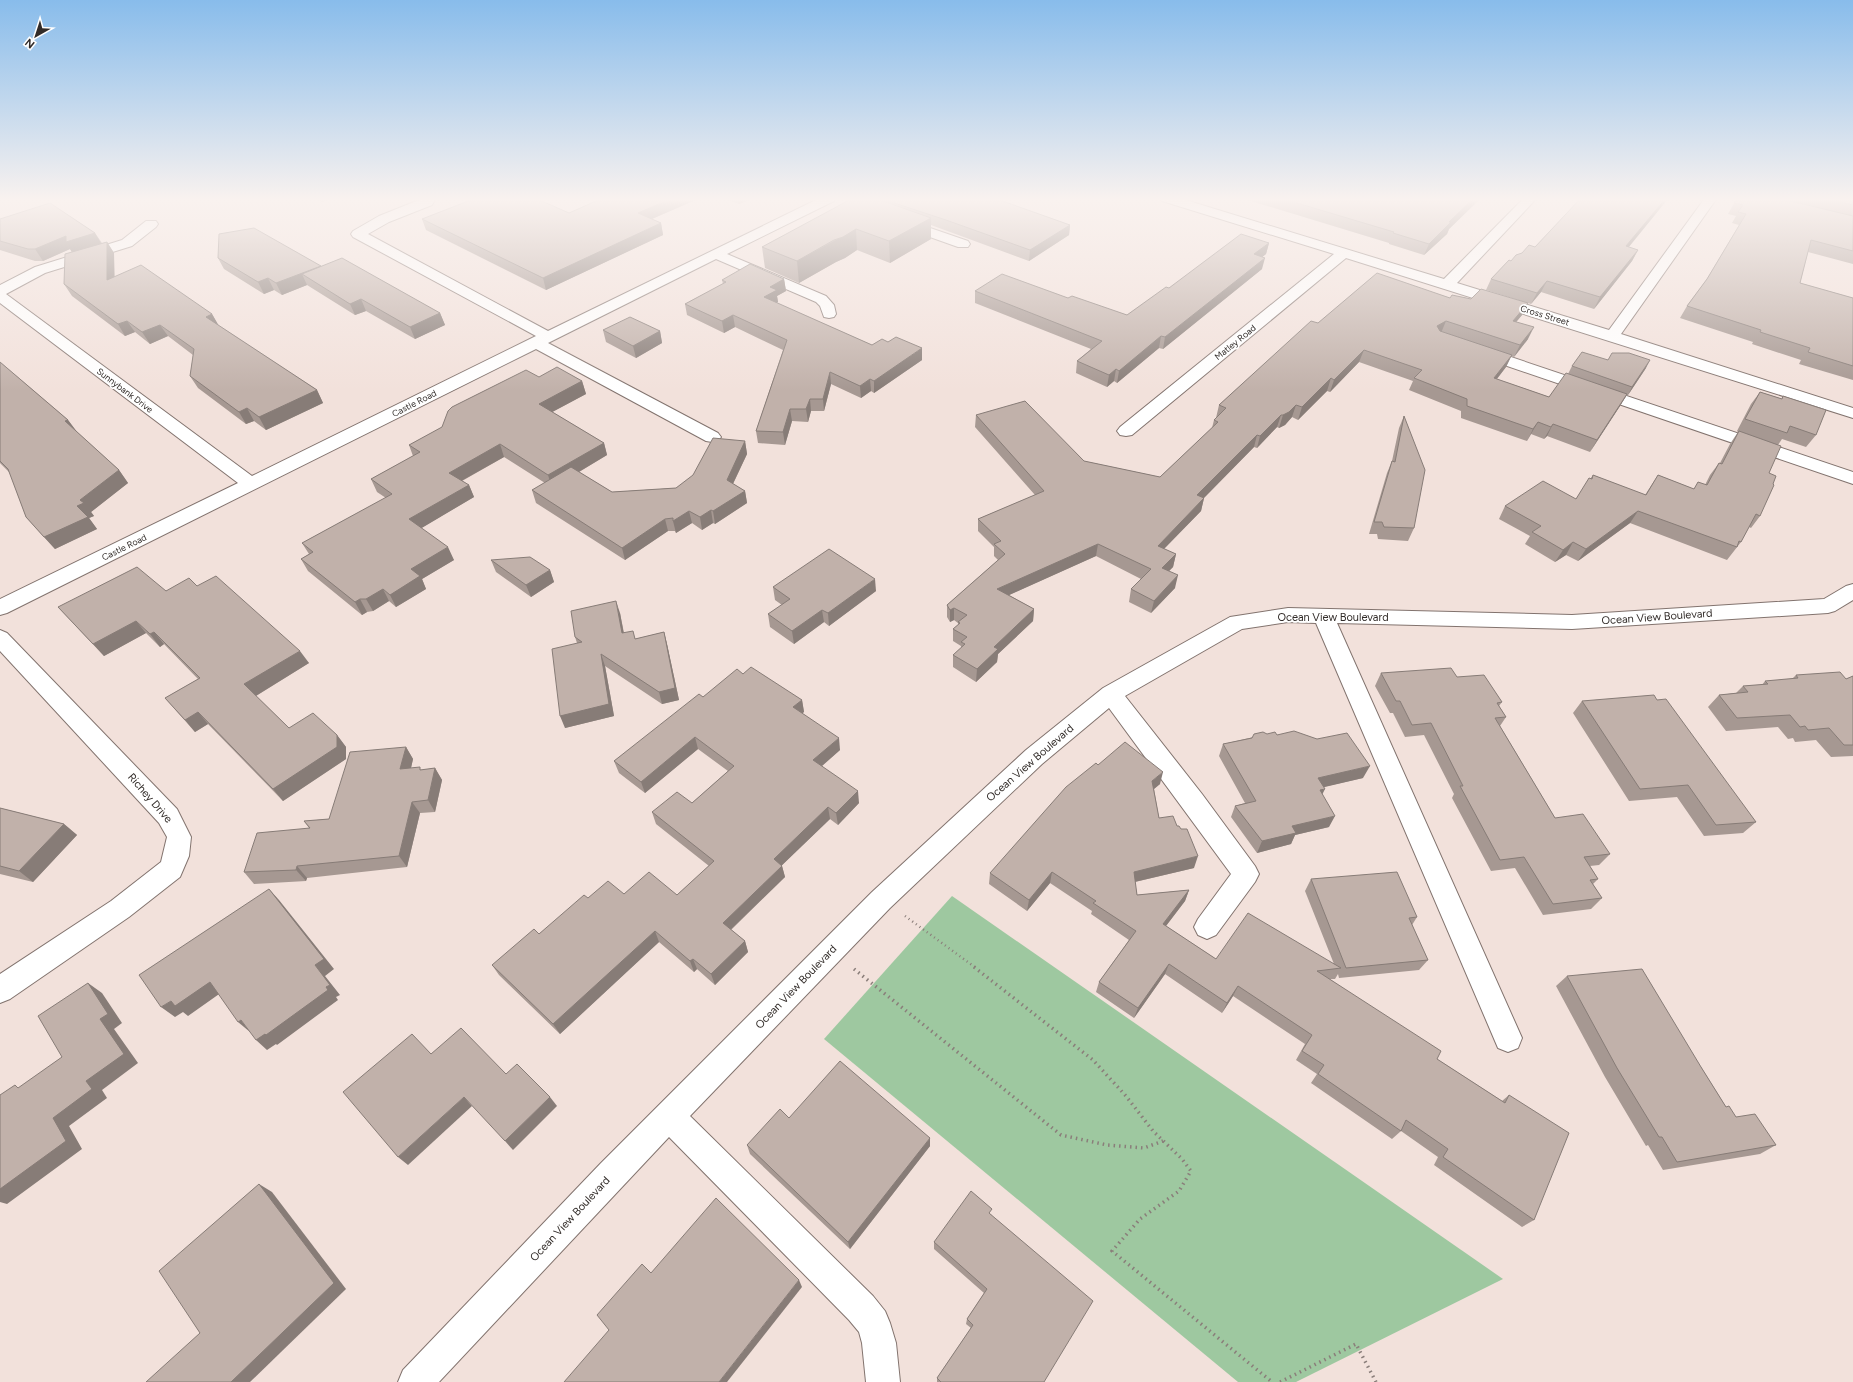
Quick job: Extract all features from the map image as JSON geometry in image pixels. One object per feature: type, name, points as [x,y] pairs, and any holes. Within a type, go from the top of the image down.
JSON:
[{"type":"street","points":[[0,291],[40,270],[64,262]]},
{"type":"street","points":[[408,262],[712,437]]},
{"type":"street","name":"Castle Road","points":[[0,608],[698,262]]},
{"type":"street","points":[[735,262],[821,299],[827,305],[828,314]]},
{"type":"street","name":"Matley Road","points":[[1126,431],[1332,262]]},
{"type":"street","name":"Cross Street","points":[[1375,262],[1612,336],[1853,414]]},
{"type":"street","points":[[1447,285],[1469,262]]},
{"type":"street","points":[[1612,336],[1665,262]]},
{"type":"street","name":"Sunnybank Drive","points":[[0,296],[251,484]]},
{"type":"street","points":[[1464,347],[1853,478]]},
{"type":"street","name":"Ocean View Boulevard","points":[[415,1382],[669,1116],[881,900],[1034,757],[1110,694],[1237,622],[1288,615],[1572,622],[1828,606],[1853,591]]},
{"type":"street","points":[[1323,616],[1508,1038]]},
{"type":"street","name":"Richey Drive","points":[[0,638],[168,816],[179,837],[176,856],[171,869],[120,909],[0,990]]},
{"type":"street","points":[[1110,694],[1193,801],[1246,874],[1207,928]]},
{"type":"street","points":[[669,1116],[873,1323],[879,1343],[883,1382]]},
{"type":"path","points":[[881,900],[977,969],[1093,1060],[1126,1096],[1163,1141],[1182,1159],[1190,1171],[1179,1191],[1140,1219],[1112,1251],[1272,1382]]},
{"type":"path","points":[[830,952],[891,998],[1030,1112],[1061,1135],[1106,1145],[1144,1148],[1163,1141]]},
{"type":"path","points":[[1280,1382],[1356,1344],[1376,1382]]},
{"type":"green space","points":[[952,896],[1503,1279],[1296,1382],[1238,1382],[824,1039]]},
{"type":"building","points":[[65,262],[107,262],[107,280],[141,265],[212,314],[206,317],[317,390],[259,417],[247,408],[239,412],[190,376],[194,349],[160,325],[142,332],[127,321],[118,324],[64,284]]},
{"type":"building","points":[[225,262],[315,262],[321,266],[276,283],[268,278],[258,282]]},
{"type":"building","points":[[331,262],[350,262],[440,313],[410,327],[361,299],[350,304],[302,274]]},
{"type":"building","points":[[511,262],[576,262],[543,278]]},
{"type":"building","points":[[1203,262],[1259,262],[1165,337],[1161,336],[1119,371],[1116,369],[1109,375],[1077,361],[1102,341],[975,291],[1002,274],[1068,298],[1072,296],[1127,315],[1166,287],[1169,288]]},
{"type":"building","points":[[1507,262],[1628,262],[1600,297],[1547,281],[1537,293],[1491,279]]},
{"type":"building","points":[[1717,262],[1805,262],[1800,283],[1853,298],[1853,366],[1808,352],[1810,348],[1760,332],[1761,330],[1687,306]]},
{"type":"building","points":[[750,264],[784,279],[770,287],[777,290],[764,297],[872,345],[882,339],[888,342],[896,337],[922,348],[874,381],[870,379],[860,386],[830,372],[823,399],[810,399],[806,409],[790,409],[783,432],[756,431],[787,340],[733,315],[722,321],[685,304],[726,282],[722,280]]},
{"type":"building","points":[[1377,273],[1450,298],[1452,295],[1471,299],[1481,289],[1528,303],[1513,321],[1534,327],[1520,345],[1446,321],[1437,326],[1440,331],[1512,355],[1494,378],[1549,397],[1566,373],[1627,394],[1597,440],[1553,424],[1551,427],[1538,422],[1533,429],[1467,406],[1467,399],[1414,378],[1422,370],[1364,350],[1334,380],[1331,378],[1302,407],[1296,405],[1289,412],[1281,415],[1260,436],[1257,435],[1197,495],[1204,498],[1158,546],[1176,554],[1162,568],[1178,575],[1154,601],[1131,589],[1151,569],[1098,544],[997,589],[1034,609],[994,647],[998,649],[977,669],[953,655],[965,644],[961,642],[967,637],[953,629],[960,623],[958,622],[967,615],[954,608],[950,610],[947,605],[1005,554],[994,544],[1001,541],[978,519],[1044,491],[976,415],[1025,401],[1084,461],[1160,477],[1218,422],[1214,420],[1226,408],[1219,405],[1311,321],[1318,323]]},
{"type":"building","points":[[630,317],[660,331],[633,346],[603,330]]},
{"type":"building","points":[[1582,352],[1608,360],[1612,353],[1629,353],[1650,360],[1632,387],[1572,366]]},
{"type":"building","points":[[0,362],[68,420],[65,421],[119,470],[80,500],[84,503],[77,506],[88,517],[44,537],[26,517],[8,469],[0,461]]},
{"type":"building","points":[[557,367],[582,381],[539,404],[604,443],[548,475],[500,444],[449,473],[469,485],[409,519],[448,547],[411,569],[420,576],[390,595],[383,589],[366,599],[360,599],[355,602],[301,559],[313,552],[302,543],[392,494],[371,479],[420,452],[409,445],[442,427],[448,411],[452,407],[526,370],[539,377]]},
{"type":"building","points":[[1760,392],[1782,399],[1783,396],[1826,410],[1816,435],[1790,426],[1787,433],[1745,419]]},
{"type":"building","points":[[1404,416],[1425,470],[1414,528],[1384,527],[1382,522],[1374,522],[1392,461],[1395,462]]},
{"type":"building","points":[[1739,431],[1781,446],[1769,473],[1776,476],[1774,485],[1760,516],[1756,514],[1741,542],[1739,541],[1737,547],[1638,511],[1586,549],[1573,542],[1563,550],[1532,532],[1541,526],[1505,506],[1543,481],[1576,499],[1589,478],[1592,479],[1593,475],[1646,495],[1658,475],[1694,489],[1698,482],[1707,485],[1719,463],[1722,464]]},
{"type":"building","points":[[713,438],[745,441],[727,480],[745,491],[713,511],[711,510],[700,517],[689,511],[673,521],[673,518],[665,519],[622,548],[532,490],[571,467],[612,492],[676,488],[693,475]]},
{"type":"building","points":[[829,549],[875,579],[828,613],[822,610],[792,631],[768,614],[790,599],[773,587]]},
{"type":"building","points":[[530,557],[550,570],[526,585],[491,560]]},
{"type":"building","points":[[137,567],[166,591],[189,578],[197,586],[216,576],[300,651],[244,684],[289,728],[313,713],[337,735],[337,747],[273,789],[198,712],[185,720],[165,698],[200,678],[154,632],[150,634],[136,621],[93,644],[58,607]]},
{"type":"building","points":[[616,601],[622,633],[633,631],[635,639],[664,632],[675,688],[659,692],[601,654],[609,704],[560,716],[552,649],[582,642],[575,637],[571,611]]},
{"type":"building","points":[[751,667],[802,700],[793,707],[839,738],[813,760],[858,791],[836,813],[828,807],[774,859],[782,866],[723,923],[745,941],[711,974],[693,959],[690,961],[655,931],[553,1024],[492,965],[534,929],[539,934],[584,895],[588,898],[608,881],[624,894],[649,872],[677,895],[714,861],[652,812],[677,792],[692,803],[734,766],[695,737],[641,782],[614,761],[699,694],[703,697],[737,669],[743,674]]},
{"type":"building","points":[[1451,668],[1457,677],[1484,675],[1502,702],[1497,703],[1506,717],[1495,718],[1555,818],[1583,814],[1610,854],[1584,857],[1598,879],[1590,880],[1602,898],[1553,904],[1524,857],[1500,860],[1460,786],[1463,786],[1431,723],[1412,725],[1400,701],[1396,701],[1381,673]]},
{"type":"building","points":[[1840,672],[1846,679],[1853,676],[1853,745],[1844,745],[1829,728],[1808,730],[1805,726],[1800,727],[1790,715],[1737,718],[1719,695],[1748,692],[1743,686],[1768,684],[1765,681],[1798,678],[1796,675]]},
{"type":"building","points":[[1654,695],[1657,700],[1666,699],[1756,822],[1716,825],[1688,785],[1640,789],[1582,701]]},
{"type":"building","points":[[1294,731],[1317,739],[1347,733],[1370,766],[1318,778],[1325,789],[1320,790],[1335,816],[1292,826],[1296,833],[1262,841],[1235,806],[1256,801],[1223,744],[1252,738],[1254,734],[1263,732],[1267,734],[1275,732],[1277,735]]},
{"type":"building","points":[[1125,742],[1163,772],[1152,781],[1159,818],[1173,816],[1177,826],[1181,829],[1187,829],[1198,856],[1134,872],[1137,895],[1189,890],[1163,924],[1216,959],[1248,913],[1341,968],[1317,971],[1441,1051],[1437,1059],[1505,1103],[1509,1095],[1569,1133],[1534,1220],[1443,1157],[1448,1149],[1406,1120],[1401,1131],[1318,1074],[1324,1065],[1302,1051],[1312,1035],[1238,986],[1227,1003],[1169,964],[1138,1008],[1099,982],[1136,931],[1093,903],[1096,901],[1052,872],[1029,900],[990,873],[1066,787],[1096,763],[1098,765]]},
{"type":"building","points":[[406,747],[400,769],[420,767],[420,770],[435,768],[428,800],[412,802],[399,856],[297,866],[296,870],[244,872],[257,833],[310,828],[304,821],[329,819],[350,752]]},
{"type":"building","points":[[0,808],[64,824],[19,871],[0,866]]},
{"type":"building","points":[[1397,872],[1417,917],[1409,918],[1428,960],[1346,968],[1311,879]]},
{"type":"building","points":[[269,889],[324,959],[315,965],[330,985],[326,987],[328,990],[266,1035],[265,1034],[256,1040],[241,1020],[238,1022],[210,982],[175,1006],[171,1001],[161,1007],[139,975]]},
{"type":"building","points":[[1642,969],[1726,1107],[1729,1106],[1736,1117],[1755,1114],[1776,1145],[1677,1162],[1662,1137],[1659,1137],[1617,1068],[1567,976]]},
{"type":"building","points":[[88,983],[108,1014],[100,1019],[124,1054],[86,1081],[92,1089],[53,1118],[66,1141],[0,1189],[0,1095],[15,1085],[18,1088],[62,1057],[38,1016]]},
{"type":"building","points":[[461,1028],[506,1074],[517,1064],[550,1097],[505,1141],[464,1097],[398,1157],[343,1092],[412,1034],[431,1054]]},
{"type":"building","points":[[840,1061],[930,1138],[848,1242],[747,1145],[780,1109],[789,1118]]},
{"type":"building","points":[[259,1184],[334,1283],[231,1382],[146,1382],[200,1333],[159,1271]]},
{"type":"building","points":[[971,1191],[992,1209],[989,1213],[1093,1301],[1044,1382],[941,1382],[937,1378],[973,1325],[967,1319],[987,1289],[934,1242]]},
{"type":"building","points":[[716,1198],[799,1280],[719,1382],[564,1382],[609,1330],[597,1315],[642,1264],[651,1273]]}]
